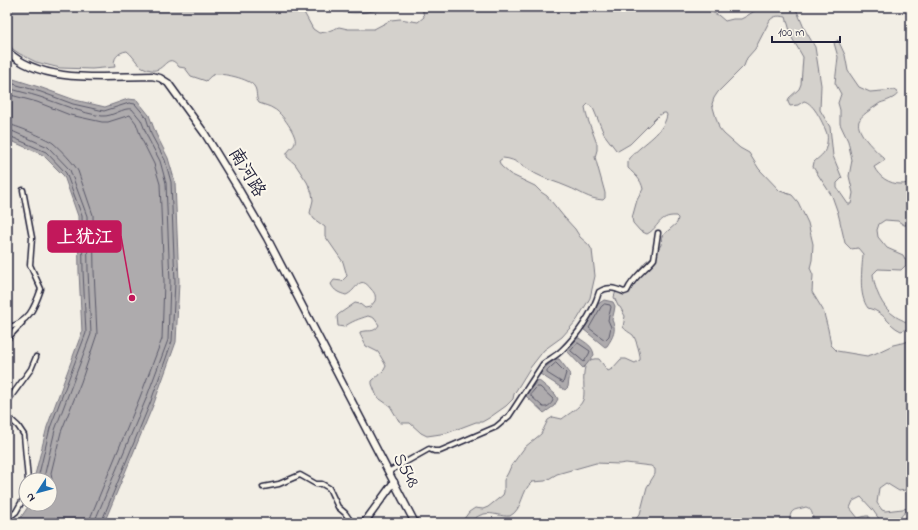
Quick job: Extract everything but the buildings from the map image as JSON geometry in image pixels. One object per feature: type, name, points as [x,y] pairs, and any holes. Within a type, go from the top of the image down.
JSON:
[{"type":"street","name":"南河路","points":[[7,52],[13,57],[32,67],[55,73],[94,78],[152,76],[160,78],[168,83],[205,134],[238,188],[316,330],[368,433]]},
{"type":"street","points":[[7,339],[34,309],[41,289],[30,265],[32,238],[24,190]]},
{"type":"street","points":[[388,472],[429,449],[440,451],[496,427],[509,416],[543,364],[560,352],[578,332],[596,301],[599,292],[612,287],[624,292],[627,291],[635,278],[654,259],[658,233]]},
{"type":"street","points":[[7,328],[24,321]]},
{"type":"street","points":[[7,402],[31,369],[36,357]]},
{"type":"street","points":[[7,416],[18,426],[24,435],[27,472]]},
{"type":"street","name":"S548","points":[[368,433],[415,523]]},
{"type":"street","points":[[263,487],[279,484],[300,475],[316,484],[322,484],[330,488],[338,507],[345,513],[352,523]]},
{"type":"street","points":[[364,523],[394,482]]},
{"type":"street","points":[[7,519],[16,512],[18,508]]},
{"type":"shaded area","points":[[7,7],[301,7],[313,29],[319,33],[339,27],[348,29],[374,29],[391,20],[400,19],[418,22],[424,17],[422,7],[706,7],[709,11],[718,15],[725,21],[741,19],[756,10],[765,7],[787,7],[794,9],[797,11],[804,28],[815,47],[821,85],[820,110],[830,127],[833,156],[842,178],[837,183],[837,188],[848,204],[851,204],[853,193],[849,176],[852,160],[848,141],[840,124],[840,110],[838,103],[841,94],[835,83],[838,57],[834,43],[838,40],[845,55],[848,71],[859,87],[870,92],[894,90],[898,93],[893,98],[880,103],[865,113],[859,121],[859,125],[863,136],[885,160],[874,167],[879,174],[892,183],[911,183],[910,221],[904,225],[898,221],[885,220],[879,224],[877,230],[878,237],[887,248],[903,255],[906,265],[901,270],[878,269],[873,274],[877,291],[886,308],[908,325],[907,329],[901,331],[896,328],[879,313],[868,308],[865,303],[861,282],[863,254],[858,248],[851,249],[845,243],[838,213],[832,196],[813,167],[814,162],[824,152],[827,143],[826,130],[815,110],[808,103],[804,101],[798,105],[790,106],[788,102],[789,98],[799,89],[801,84],[803,57],[792,38],[786,17],[780,16],[770,20],[755,49],[747,58],[744,66],[718,92],[712,104],[719,128],[724,134],[740,148],[749,153],[759,169],[780,191],[792,195],[798,202],[808,223],[813,244],[810,268],[813,275],[812,292],[823,310],[831,345],[837,351],[867,356],[911,339],[911,489],[899,491],[886,483],[879,488],[877,503],[882,510],[885,511],[911,508],[911,510],[902,515],[900,523],[882,523],[861,497],[853,501],[850,508],[858,518],[869,516],[869,523],[813,523],[811,511],[806,507],[793,511],[787,522],[632,523],[640,514],[647,487],[655,474],[655,469],[651,466],[626,463],[596,463],[557,474],[545,481],[532,482],[528,486],[520,505],[510,516],[484,514],[468,522],[461,523],[469,512],[475,508],[483,509],[488,507],[503,495],[504,480],[511,466],[525,447],[541,434],[548,420],[553,417],[562,419],[577,408],[581,403],[584,395],[584,374],[587,363],[592,359],[599,359],[608,371],[612,369],[621,359],[626,359],[635,363],[640,360],[636,340],[633,335],[623,327],[625,316],[614,297],[616,291],[626,289],[630,286],[633,277],[645,262],[653,256],[661,245],[662,236],[677,223],[678,218],[676,216],[670,216],[662,220],[647,234],[640,231],[633,223],[632,218],[637,200],[643,189],[639,180],[628,168],[628,161],[661,129],[665,122],[667,115],[666,113],[659,115],[630,144],[618,151],[604,134],[593,108],[588,104],[585,107],[597,144],[595,157],[605,193],[605,198],[603,200],[589,197],[564,185],[544,178],[513,160],[503,158],[499,161],[501,166],[510,174],[535,186],[547,196],[580,237],[589,245],[592,250],[595,276],[590,298],[577,320],[562,337],[544,350],[530,368],[514,394],[513,399],[506,406],[482,422],[476,422],[447,433],[427,436],[421,433],[410,423],[402,423],[399,421],[390,406],[377,397],[372,381],[384,370],[386,366],[378,352],[366,346],[360,334],[360,332],[377,328],[379,325],[374,318],[368,316],[344,327],[338,326],[337,316],[339,314],[355,303],[360,304],[365,308],[370,307],[375,301],[375,295],[367,284],[364,283],[358,284],[350,293],[346,295],[337,291],[332,286],[331,284],[334,280],[342,281],[347,276],[343,262],[325,236],[325,227],[314,219],[310,213],[313,200],[312,193],[307,182],[295,164],[287,157],[287,153],[295,143],[294,135],[288,124],[277,111],[271,107],[259,103],[254,86],[247,81],[222,74],[213,75],[206,81],[191,76],[185,68],[179,67],[172,61],[169,61],[156,70],[146,69],[139,65],[127,51],[116,56],[114,61],[115,67],[92,69],[60,68],[36,62],[14,50],[7,42]]},
{"type":"shaded area","points":[[330,7],[390,7],[376,11],[352,13]]},
{"type":"water","points":[[7,77],[75,100],[105,107],[128,99],[137,100],[149,115],[156,134],[168,158],[175,182],[179,282],[176,342],[154,403],[104,523],[17,523],[25,512],[58,512],[58,472],[36,472],[47,427],[82,332],[78,216],[64,176],[43,155],[7,139]]},
{"type":"water","points":[[604,300],[613,302],[615,306],[612,320],[614,333],[609,343],[605,347],[583,329],[598,304]]},
{"type":"water","points":[[577,338],[589,345],[594,355],[583,368],[566,350]]},
{"type":"water","points":[[556,359],[559,359],[570,373],[568,387],[565,390],[540,374],[544,368]]},
{"type":"water","points":[[538,380],[555,394],[558,399],[554,406],[544,413],[526,396]]},
{"type":"place","name":"上犹江","points":[[132,298]]}]
